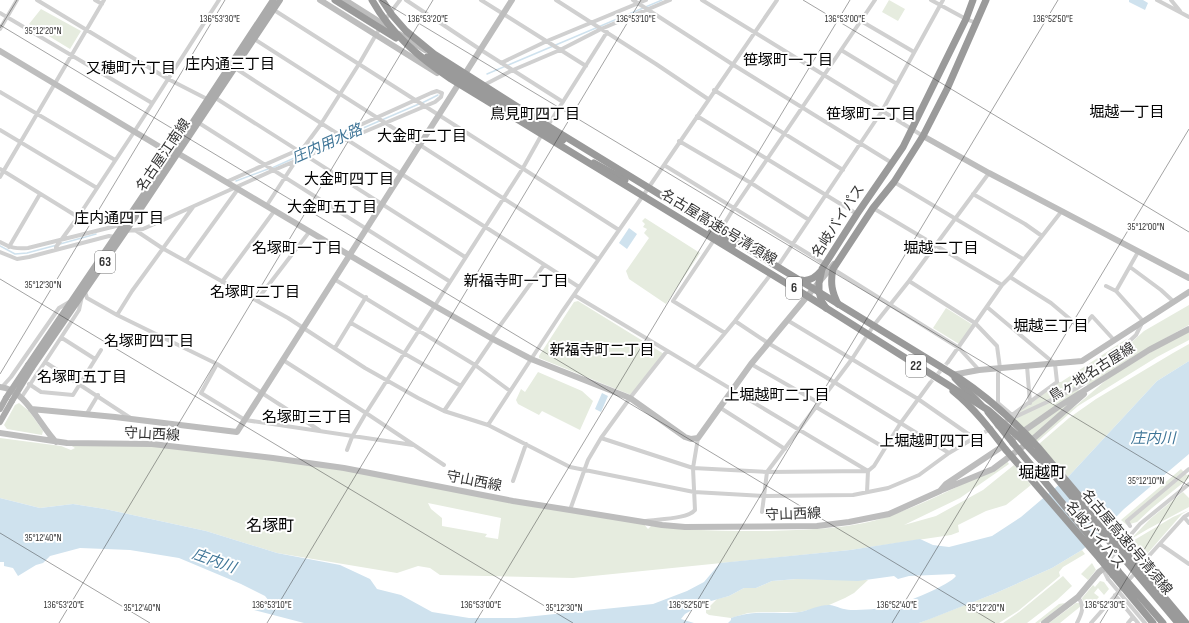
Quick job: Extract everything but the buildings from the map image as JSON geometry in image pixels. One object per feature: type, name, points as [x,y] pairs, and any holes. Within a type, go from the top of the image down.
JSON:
[{"type":"highway","points":[[335,0],[542,128],[591,157],[652,189]]},
{"type":"highway","name":"名古屋高速6号清須線","points":[[372,0],[394,32],[411,49],[435,68],[979,403],[1012,430],[1048,468],[1178,623]]},
{"type":"highway","name":"名古屋高速6号清須線","points":[[382,0],[398,23],[414,39],[434,54],[959,378],[992,402],[1021,428],[1038,447],[1188,623]]},
{"type":"highway","name":"名岐バイパス","points":[[974,0],[903,147],[857,214],[824,266],[812,289],[836,316],[942,382],[965,400],[1005,448],[1105,560]]},
{"type":"highway","name":"名岐バイパス","points":[[986,0],[947,89],[923,136],[894,182],[874,208],[833,269],[831,288],[838,304],[943,367],[976,398],[1105,560],[1113,575],[1153,623]]},
{"type":"highway","points":[[514,121],[625,180],[743,251],[818,299],[836,316]]},
{"type":"highway","points":[[801,280],[809,281],[812,289],[838,304]]},
{"type":"highway","name":"名岐バイパス","points":[[1113,575],[1163,623]]},
{"type":"main road","name":"名古屋江南線","points":[[175,154],[199,122],[273,0]]},
{"type":"main road","name":"名古屋江南線","points":[[30,366],[84,294],[124,229],[280,0]]},
{"type":"main road","name":"名古屋江南線","points":[[0,422],[9,400],[72,300],[115,237],[124,229]]},
{"type":"main road","name":"名古屋江南線","points":[[0,409],[9,400]]},
{"type":"street","points":[[0,29],[17,0]]},
{"type":"street","points":[[37,0],[168,78],[212,99],[299,151],[465,257]]},
{"type":"street","points":[[0,177],[2,170],[21,142],[103,2],[95,0]]},
{"type":"street","points":[[56,249],[219,0]]},
{"type":"street","points":[[320,0],[514,121]]},
{"type":"street","points":[[345,0],[801,280]]},
{"type":"street","points":[[304,148],[359,64],[382,23],[400,0]]},
{"type":"street","points":[[406,0],[563,102]]},
{"type":"street","points":[[481,0],[586,66]]},
{"type":"street","points":[[31,409],[134,419],[237,432],[512,0]]},
{"type":"street","points":[[556,0],[592,22],[708,100]]},
{"type":"street","points":[[633,0],[802,108],[892,162]]},
{"type":"street","points":[[501,63],[547,41],[646,0]]},
{"type":"street","points":[[484,86],[514,70],[560,50],[601,29],[670,0]]},
{"type":"street","points":[[702,0],[912,130],[1061,212],[1189,278]]},
{"type":"street","points":[[488,425],[598,259],[641,198],[652,189],[664,165],[679,142],[777,0]]},
{"type":"street","points":[[720,230],[875,0]]},
{"type":"street","points":[[932,0],[976,23]]},
{"type":"street","points":[[778,266],[882,111],[943,0]]},
{"type":"street","points":[[1157,0],[1189,17]]},
{"type":"street","points":[[1171,0],[1181,13]]},
{"type":"street","points":[[274,10],[619,230]]},
{"type":"street","points":[[0,13],[152,103]]},
{"type":"street","points":[[861,21],[914,52]]},
{"type":"street","points":[[347,450],[352,436],[366,413],[435,306],[449,281],[523,168],[548,125],[607,32]]},
{"type":"street","points":[[254,39],[377,118],[421,144],[598,259]]},
{"type":"street","points":[[841,50],[897,84]]},
{"type":"street","points":[[0,51],[134,132],[267,205],[350,256],[492,338],[531,359],[630,398],[685,437],[691,439],[698,438]]},
{"type":"street","points":[[235,68],[338,135],[579,287]]},
{"type":"street","points":[[714,90],[843,170]]},
{"type":"street","points":[[0,242],[9,247],[18,249],[60,241],[116,226],[124,229],[135,230],[142,228],[425,106],[439,99],[442,96],[442,93],[437,91],[226,182]]},
{"type":"street","points":[[0,92],[115,160]]},
{"type":"street","points":[[697,116],[768,158],[857,214]]},
{"type":"street","points":[[199,122],[366,230],[449,281]]},
{"type":"street","points":[[0,130],[97,188]]},
{"type":"street","points":[[542,136],[641,198],[795,289],[812,289],[836,316]]},
{"type":"street","points":[[679,142],[751,183],[809,220]]},
{"type":"street","points":[[267,205],[296,161]]},
{"type":"street","points":[[664,165],[824,266]]},
{"type":"street","points":[[2,170],[78,217]]},
{"type":"street","points":[[762,512],[767,472],[852,359],[874,325],[909,281],[989,173]]},
{"type":"street","points":[[894,182],[1023,259]]},
{"type":"street","points":[[186,261],[237,188]]},
{"type":"street","points":[[9,247],[40,194]]},
{"type":"street","points":[[973,194],[1025,224],[1042,236]]},
{"type":"street","points":[[117,315],[127,297],[162,248],[195,206]]},
{"type":"street","points":[[874,208],[1002,285]]},
{"type":"street","points":[[222,282],[275,210]]},
{"type":"street","points":[[948,362],[976,323],[986,306],[1061,212]]},
{"type":"street","points":[[135,230],[162,248],[288,318],[418,398],[444,411],[488,425],[570,467],[694,492],[764,496],[853,495],[888,488],[919,475],[949,453],[979,435]]},
{"type":"street","points":[[257,300],[310,231]]},
{"type":"street","points":[[0,252],[18,259],[109,236],[115,237]]},
{"type":"street","points":[[714,240],[673,302],[725,333]]},
{"type":"street","points":[[642,522],[682,516],[694,512],[694,468],[698,438],[751,364],[850,244]]},
{"type":"street","points":[[1116,291],[1138,252]]},
{"type":"street","points":[[444,411],[492,338],[544,264]]},
{"type":"street","points":[[1130,267],[1161,290],[1174,302]]},
{"type":"street","points":[[833,269],[959,348],[979,370]]},
{"type":"street","points":[[696,368],[771,274]]},
{"type":"street","points":[[1010,277],[1051,303],[1077,325],[1082,327],[1092,316],[1114,340]]},
{"type":"street","points":[[334,279],[366,297],[475,365],[510,391]]},
{"type":"street","points":[[909,281],[976,323],[997,346],[1000,368],[998,374],[998,403],[1012,417]]},
{"type":"street","points":[[1106,286],[1116,291],[1143,321]]},
{"type":"street","points":[[952,375],[979,370],[1082,361],[1189,292]]},
{"type":"street","points":[[84,294],[87,298],[117,315],[217,364],[319,430]]},
{"type":"street","points":[[21,398],[29,384],[62,338],[79,310],[84,294]]},
{"type":"street","points":[[574,295],[868,471]]},
{"type":"street","points":[[335,348],[366,297]]},
{"type":"street","points":[[56,442],[48,434],[31,409],[21,398],[1,387],[12,377],[59,308],[72,300]]},
{"type":"street","points":[[986,306],[1056,364],[1057,382],[1001,424]]},
{"type":"street","points":[[787,320],[918,399],[974,438]]},
{"type":"street","points":[[735,321],[768,343],[949,453]]},
{"type":"street","points":[[1012,417],[1077,388],[1086,382],[1136,335],[1143,321]]},
{"type":"street","points":[[351,323],[461,386]]},
{"type":"street","name":"鳥ヶ地名古屋線","points":[[1012,442],[1058,407],[1089,389],[1149,350],[1189,328]]},
{"type":"street","points":[[62,338],[95,359]]},
{"type":"street","points":[[29,384],[41,392],[73,395],[102,350]]},
{"type":"street","points":[[570,510],[584,470],[601,438],[667,351]]},
{"type":"street","points":[[282,360],[366,413],[444,465]]},
{"type":"street","points":[[45,362],[134,419]]},
{"type":"street","points":[[217,364],[201,393],[245,420],[413,445]]},
{"type":"street","points":[[751,364],[885,448]]},
{"type":"street","points":[[1027,366],[1030,402]]},
{"type":"street","points":[[601,438],[694,468],[767,472],[868,471],[874,466],[900,424],[930,383]]},
{"type":"street","points":[[1077,388],[1081,394]]},
{"type":"street","name":"守山西線","points":[[0,433],[56,442],[79,444],[152,444],[280,459],[344,468],[513,501],[642,522],[697,527],[783,526],[849,522],[889,514],[993,469],[1034,438],[1078,401],[1089,389]]},
{"type":"street","points":[[86,415],[98,395]]},
{"type":"street","points":[[719,407],[785,449]]},
{"type":"street","points":[[513,481],[526,444]]},
{"type":"street","name":"守山西線","points":[[940,491],[946,484],[1005,448]]},
{"type":"street","points":[[1130,526],[1127,521],[1189,469]]},
{"type":"street","points":[[867,492],[868,471]]},
{"type":"street","points":[[1044,623],[1078,597],[1099,572],[1105,560],[1140,524],[1189,484]]},
{"type":"street","points":[[1091,623],[1184,517],[1189,514]]},
{"type":"street","points":[[1184,517],[1189,523]]},
{"type":"street","points":[[1160,544],[1189,564]]},
{"type":"street","points":[[1105,560],[1119,556],[1175,623]]},
{"type":"street","points":[[1142,566],[1188,623]]},
{"type":"street","points":[[1113,575],[1145,623]]},
{"type":"street","points":[[1115,595],[1138,623]]},
{"type":"street","points":[[1077,623],[1083,611],[1078,597]]},
{"type":"street","points":[[1128,623],[1133,617]]},
{"type":"shaded area","points":[[889,0],[905,9],[898,21],[882,12]]},
{"type":"shaded area","points":[[41,9],[81,31],[70,49],[29,24]]},
{"type":"shaded area","points":[[645,218],[700,253],[666,304],[629,279],[626,271],[649,238],[644,233],[647,229],[643,227],[645,224],[642,221]]},
{"type":"shaded area","points":[[578,301],[664,354],[631,395],[539,358],[574,302]]},
{"type":"shaded area","points":[[1189,305],[1189,325],[1134,356],[1088,385],[1086,384],[1144,331]]},
{"type":"shaded area","points":[[946,308],[973,325],[959,344],[933,328]]},
{"type":"shaded area","points":[[1189,332],[1189,340],[1157,357],[1078,406],[1037,442],[1012,418],[1057,382],[1061,382],[1128,338],[1081,383],[1077,388],[1081,394],[1054,421],[1077,405],[1112,375],[1172,340]]},
{"type":"shaded area","points":[[1189,344],[1189,361],[1157,381],[1068,477],[1039,444],[1069,418],[1096,399]]},
{"type":"shaded area","points":[[538,372],[582,391],[593,401],[580,430],[542,411],[539,415],[518,404],[516,400],[521,389],[525,392]]},
{"type":"shaded area","points":[[19,403],[29,411],[43,431],[42,435],[7,429],[4,425],[15,405]]},
{"type":"shaded area","points":[[0,438],[61,446],[71,450],[75,448],[67,443],[152,444],[323,465],[642,522],[648,529],[651,526],[695,530],[769,531],[856,525],[883,518],[915,506],[1007,461],[1009,464],[960,498],[904,525],[936,516],[983,490],[1014,465],[1031,485],[1006,505],[986,511],[958,525],[959,532],[951,535],[850,550],[573,578],[440,575],[430,568],[418,566],[397,573],[277,553],[206,531],[105,509],[73,504],[40,508],[0,498]],"holes":[[[428,503],[501,518],[498,539],[485,537],[487,534],[442,526],[442,518],[431,509]]]},
{"type":"shaded area","points":[[1181,469],[1184,472],[1126,520],[1128,526],[1121,520]]},
{"type":"shaded area","points":[[1185,473],[1187,475],[1189,474],[1189,478],[1137,522],[1130,524],[1128,521]]},
{"type":"shaded area","points":[[1183,492],[1189,498],[1189,507],[1131,539],[1150,519]]},
{"type":"shaded area","points":[[1189,510],[1182,514],[1147,554],[1131,542],[1173,517]]},
{"type":"shaded area","points":[[1082,550],[1085,554],[1063,567],[1059,572],[1060,576],[1018,611],[999,623],[919,623],[996,593],[1052,568]]},
{"type":"shaded area","points":[[1092,563],[1096,570],[1088,580],[1081,574]]},
{"type":"shaded area","points":[[1063,576],[1072,586],[1057,600],[1027,623],[1003,623],[1019,612]]},
{"type":"shaded area","points":[[797,579],[868,580],[854,593],[845,598],[829,605],[800,612],[748,613],[731,618],[709,615],[706,613],[706,610],[717,599],[729,596],[744,588],[756,588],[772,581]]},
{"type":"shaded area","points":[[1100,581],[1104,582],[1109,589],[1104,595],[1098,588],[1094,593],[1099,597],[1089,608],[1084,606],[1082,598],[1093,585],[1095,587]]},
{"type":"shaded area","points":[[1065,603],[1039,623],[1035,623],[1059,604]]},
{"type":"shaded area","points":[[1076,603],[1079,603],[1081,606],[1060,623],[1049,623]]},
{"type":"water","points":[[1129,0],[1143,0],[1148,3],[1145,10],[1129,2]]},
{"type":"water","points":[[629,228],[637,234],[627,249],[619,243]]},
{"type":"water","name":"庄内川","points":[[1189,361],[1189,454],[1124,509],[1100,535],[1082,550],[1052,568],[996,593],[919,623],[728,623],[731,618],[740,615],[800,612],[827,605],[851,610],[888,607],[917,598],[945,584],[956,576],[954,574],[909,576],[898,579],[894,576],[858,581],[797,579],[772,581],[756,588],[744,588],[729,596],[704,603],[685,614],[681,619],[694,623],[304,623],[254,610],[270,607],[269,601],[265,596],[241,584],[179,558],[130,550],[80,548],[50,556],[43,563],[36,565],[18,576],[13,568],[4,566],[4,562],[0,562],[0,498],[40,508],[73,504],[105,509],[206,531],[277,553],[340,565],[370,579],[377,589],[401,595],[432,612],[469,618],[516,618],[653,604],[687,591],[704,582],[720,563],[850,550],[920,539],[933,545],[949,547],[992,536],[1021,517],[1068,477],[1157,381]]},
{"type":"water","points":[[602,393],[608,396],[601,412],[595,409]]},
{"type":"waterway","name":"庄内用水路","points":[[487,74],[662,0]]},
{"type":"waterway","name":"庄内用水路","points":[[422,103],[438,95]]},
{"type":"waterway","name":"庄内用水路","points":[[305,153],[419,104]]},
{"type":"waterway","name":"庄内用水路","points":[[272,168],[301,155]]},
{"type":"waterway","name":"庄内用水路","points":[[236,181],[268,169]]},
{"type":"waterway","name":"庄内用水路","points":[[60,244],[96,234]]},
{"type":"waterway","name":"庄内用水路","points":[[0,246],[15,254],[27,253],[57,245]]},
{"type":"tunnel","points":[[930,383],[948,362]]},
{"type":"tunnel","points":[[979,435],[999,425]]},
{"type":"district","name":"笹塚町一丁目","points":[[788,60]]},
{"type":"district","name":"庄内通三丁目","points":[[230,64]]},
{"type":"district","name":"又穂町六丁目","points":[[131,68]]},
{"type":"district","name":"堀越一丁目","points":[[1127,112]]},
{"type":"district","name":"鳥見町四丁目","points":[[535,114]]},
{"type":"district","name":"笹塚町二丁目","points":[[871,114]]},
{"type":"district","name":"大金町二丁目","points":[[422,136]]},
{"type":"district","name":"大金町四丁目","points":[[349,179]]},
{"type":"district","name":"大金町五丁目","points":[[332,207]]},
{"type":"district","name":"庄内通四丁目","points":[[119,218]]},
{"type":"district","name":"名塚町一丁目","points":[[297,248]]},
{"type":"district","name":"堀越二丁目","points":[[941,248]]},
{"type":"district","name":"新福寺町一丁目","points":[[516,281]]},
{"type":"district","name":"名塚町二丁目","points":[[255,292]]},
{"type":"district","name":"堀越三丁目","points":[[1051,326]]},
{"type":"district","name":"名塚町四丁目","points":[[149,341]]},
{"type":"district","name":"新福寺町二丁目","points":[[602,350]]},
{"type":"district","name":"名塚町五丁目","points":[[82,377]]},
{"type":"district","name":"上堀越町二丁目","points":[[777,395]]},
{"type":"district","name":"名塚町三丁目","points":[[307,417]]},
{"type":"district","name":"上堀越町四丁目","points":[[932,441]]},
{"type":"district","name":"堀越町","points":[[1042,473]]},
{"type":"district","name":"名塚町","points":[[270,526]]}]
